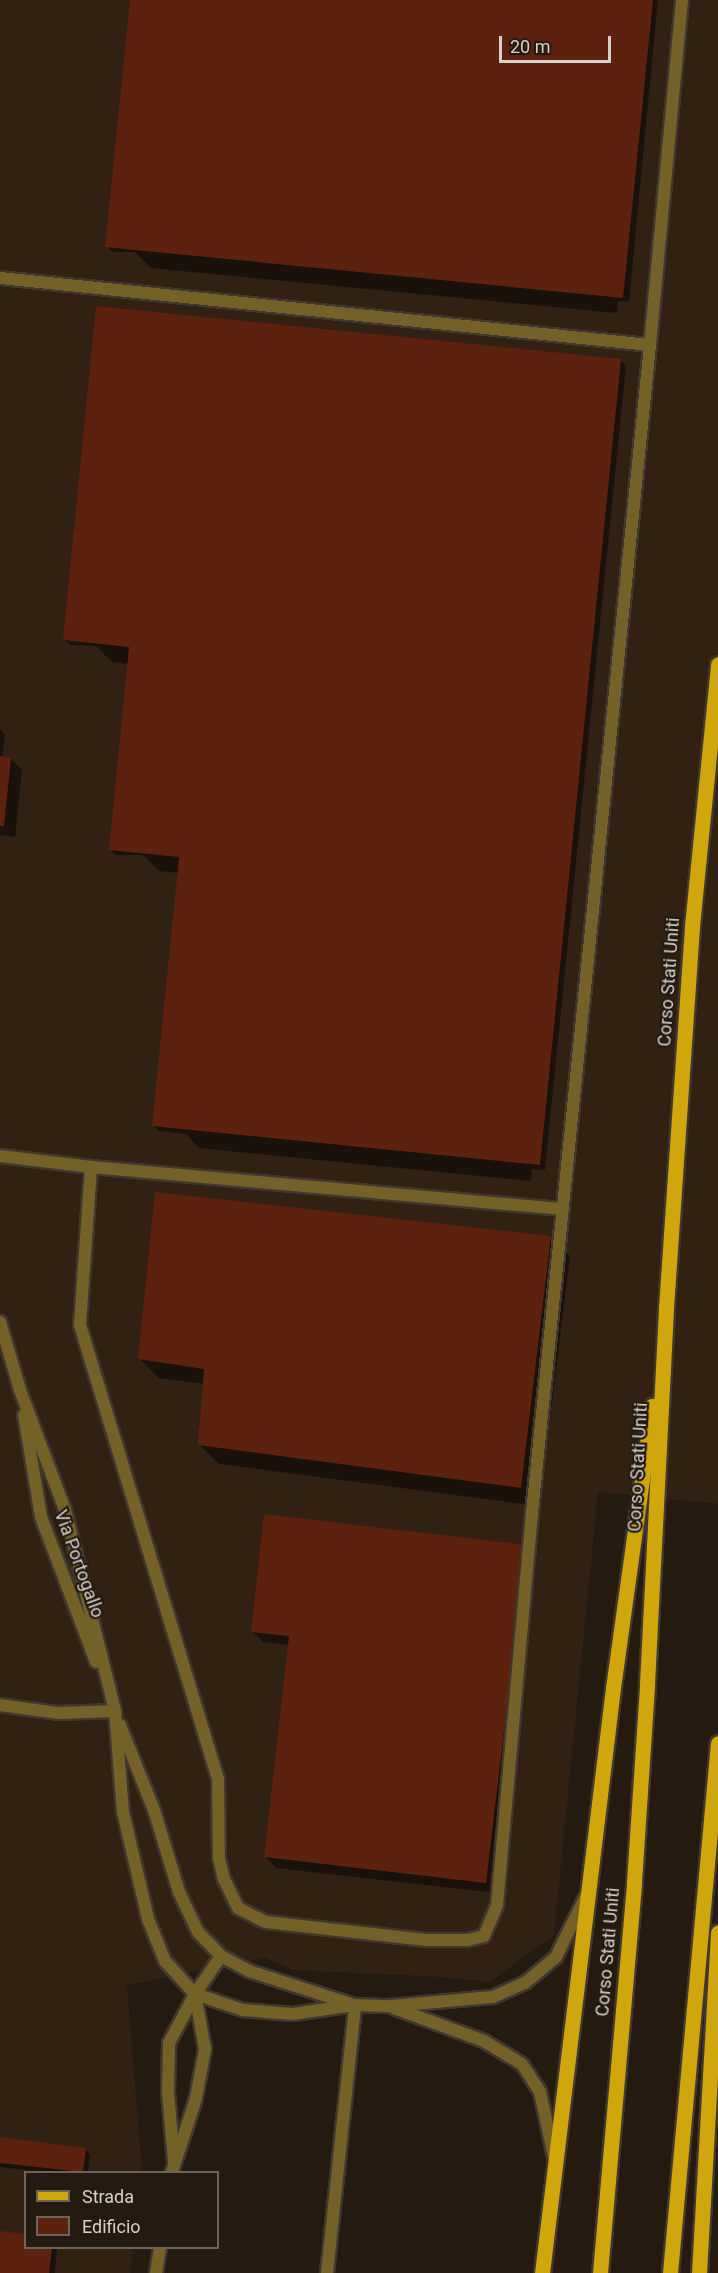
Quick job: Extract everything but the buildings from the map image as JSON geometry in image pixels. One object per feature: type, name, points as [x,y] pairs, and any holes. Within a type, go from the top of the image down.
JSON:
[{"type":"main road","name":"Corso Stati Uniti","points":[[600,2273],[634,1882],[666,1308],[692,926],[718,664]]},
{"type":"main road","points":[[542,2273],[613,1688],[666,1308]]},
{"type":"main road","points":[[670,2273],[718,1743]]},
{"type":"main road","points":[[699,2273],[718,1934]]},
{"type":"street","points":[[91,1167],[80,1325],[218,1778],[219,1858],[224,1879],[238,1908],[266,1922],[426,1940],[468,1940],[484,1936],[497,1905],[532,1513],[650,345],[682,0]]},
{"type":"street","points":[[0,278],[650,345]]},
{"type":"street","points":[[0,1156],[91,1167],[563,1209]]},
{"type":"street","name":"Via Portogallo","points":[[0,1322],[20,1390],[65,1510],[115,1711],[123,1812],[148,1919],[165,1961],[195,1994]]},
{"type":"street","name":"Via Portogallo","points":[[20,1390],[41,1517],[154,1810],[179,1892],[198,1932],[221,1956],[249,1971],[355,2005]]},
{"type":"street","points":[[0,1705],[58,1713],[115,1711]]},
{"type":"street","points":[[195,1994],[243,2010],[283,2013],[355,2005],[390,2006],[493,1996],[525,1983],[556,1957],[590,1887]]},
{"type":"street","points":[[173,2167],[168,2092],[169,2043],[195,1994],[221,1956]]},
{"type":"street","points":[[173,2167],[196,2098],[205,2049],[195,1994]]},
{"type":"street","points":[[327,2273],[355,2005]]},
{"type":"street","points":[[390,2006],[484,2041],[522,2064],[540,2092],[555,2164]]},
{"type":"street","points":[[156,2273],[160,2249]]},
{"type":"shaded area","points":[[0,0],[718,0],[718,1504],[598,1492],[554,1935],[490,1982],[443,1977],[293,1970],[266,1958],[127,1985],[142,2171],[24,2171],[24,2249],[133,2249],[130,2273],[0,2273]]}]
